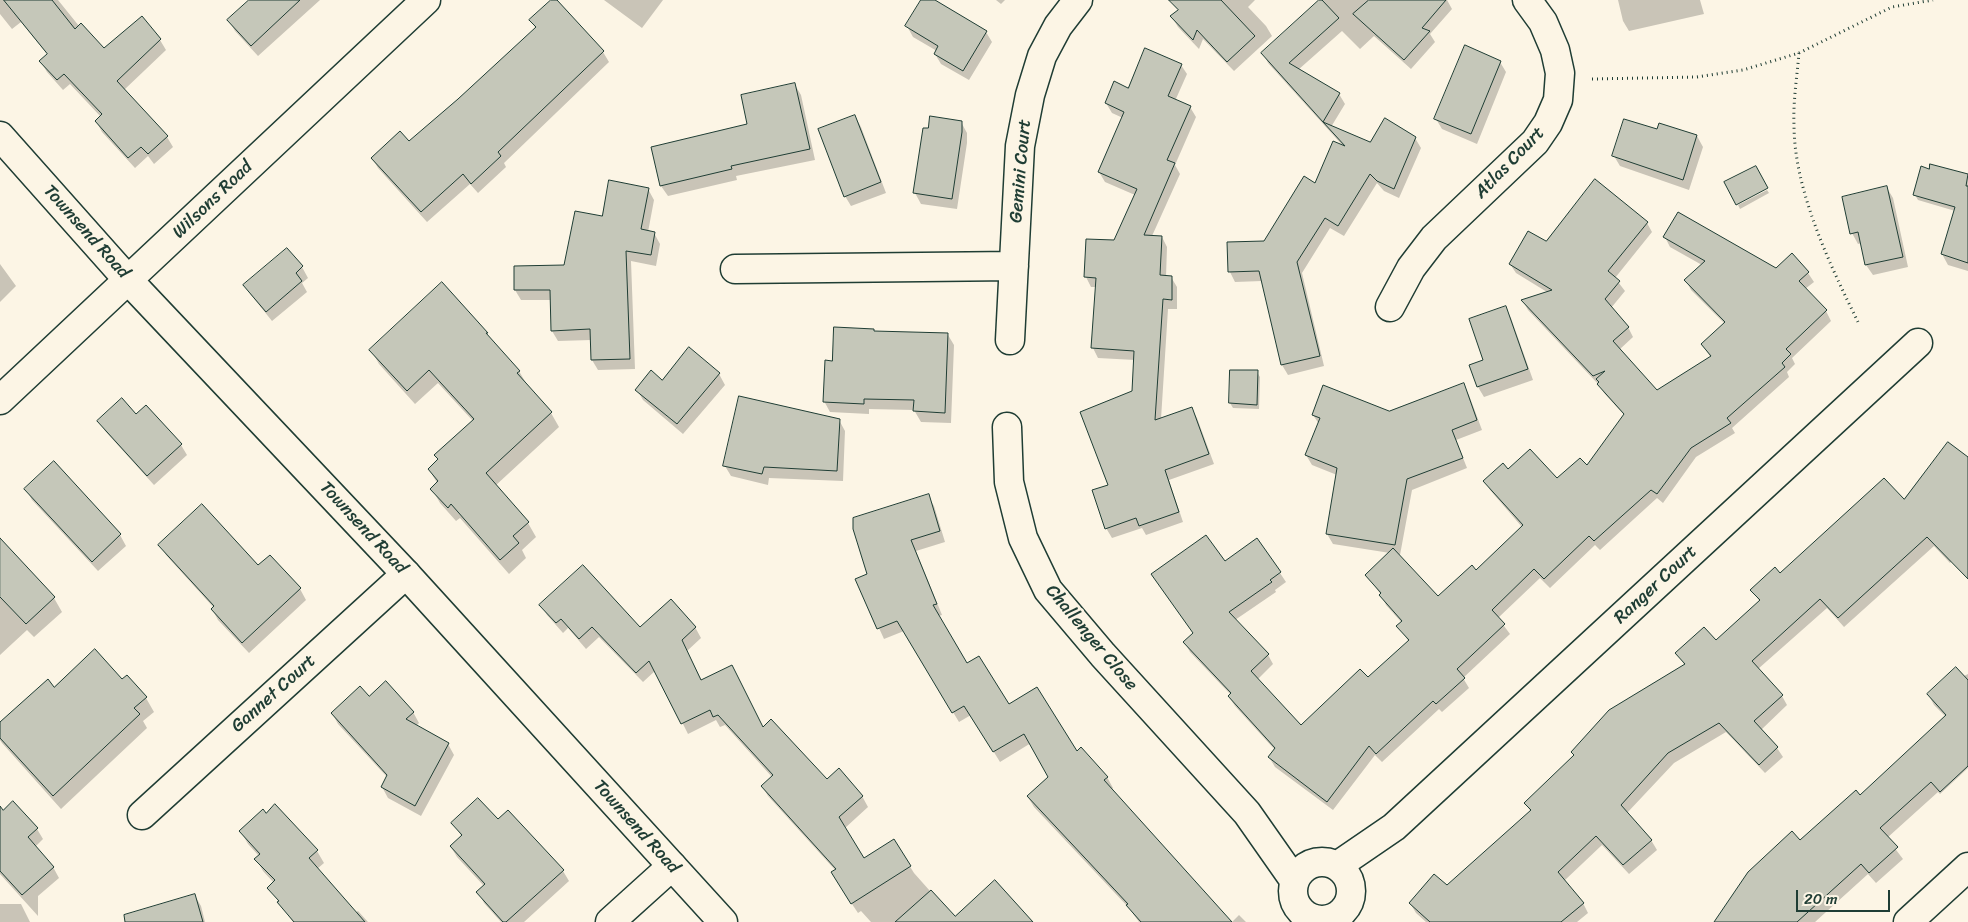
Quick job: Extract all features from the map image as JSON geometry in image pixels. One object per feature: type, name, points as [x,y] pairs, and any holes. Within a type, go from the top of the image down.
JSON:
[{"type":"street","name":"Wilsons Road","points":[[0,400],[129,281],[302,114],[426,0]]},
{"type":"street","name":"Gemini Court","points":[[1010,340],[1020,146],[1030,95],[1042,56],[1058,26],[1078,0]]},
{"type":"street","name":"Atlas Court","points":[[1390,307],[1411,268],[1434,238],[1535,142],[1548,123],[1558,100],[1560,73],[1555,50],[1543,22],[1527,0]]},
{"type":"street","name":"Townsend Road","points":[[0,136],[129,281],[406,574],[723,922]]},
{"type":"street","points":[[735,269],[1014,266]]},
{"type":"street","name":"Ranger Court","points":[[1334,894],[1394,827],[1918,342]]},
{"type":"street","name":"Challenger Close","points":[[1007,427],[1009,482],[1023,538],[1048,590],[1103,655],[1247,812],[1334,894]]},
{"type":"street","name":"Gannet Court","points":[[142,815],[406,574]]},
{"type":"street","points":[[610,922],[672,866]]},
{"type":"street","points":[[1908,922],[1968,867]]},
{"type":"path","points":[[1592,79],[1697,77],[1743,70],[1799,53],[1892,7],[1933,0]]},
{"type":"path","points":[[1799,53],[1794,126],[1798,169],[1836,278],[1858,322]]},
{"type":"building","points":[[4,0],[52,0],[75,29],[81,23],[104,48],[142,16],[161,39],[117,81],[168,136],[148,154],[141,147],[128,158],[95,121],[102,114],[64,74],[57,80],[39,61],[47,54]]},
{"type":"building","points":[[249,0],[300,0],[251,46],[227,20]]},
{"type":"building","points":[[551,0],[557,0],[604,51],[498,152],[501,156],[471,184],[463,174],[421,212],[371,158],[400,131],[409,141],[458,99],[536,27],[529,20]]},
{"type":"building","points":[[921,0],[935,0],[987,31],[963,71],[934,54],[938,46],[905,26]]},
{"type":"building","points":[[1169,0],[1221,0],[1255,36],[1227,62],[1197,30],[1193,40],[1170,16],[1178,10]]},
{"type":"building","points":[[1319,0],[1322,0],[1339,18],[1289,63],[1340,93],[1323,122],[1261,53]]},
{"type":"building","points":[[1369,0],[1446,0],[1422,28],[1430,31],[1404,60],[1353,14]]},
{"type":"building","points":[[1465,45],[1501,61],[1471,134],[1434,119]]},
{"type":"building","points":[[1145,48],[1182,64],[1168,96],[1191,106],[1167,160],[1175,163],[1144,235],[1162,236],[1160,275],[1172,276],[1172,300],[1163,299],[1155,420],[1192,407],[1209,454],[1165,470],[1179,512],[1139,526],[1136,518],[1105,529],[1092,490],[1108,485],[1080,412],[1132,391],[1134,351],[1091,348],[1096,278],[1084,277],[1086,239],[1114,240],[1137,189],[1098,172],[1124,112],[1105,103],[1114,81],[1128,88]]},
{"type":"building","points":[[795,83],[810,149],[731,166],[732,169],[660,186],[651,147],[747,124],[741,95]]},
{"type":"building","points":[[855,115],[881,182],[844,197],[818,129]]},
{"type":"building","points":[[930,116],[962,121],[952,199],[913,193],[923,128],[928,128]]},
{"type":"building","points":[[1385,118],[1416,137],[1394,189],[1377,181],[1370,174],[1338,226],[1325,218],[1297,262],[1320,356],[1281,365],[1259,271],[1228,272],[1227,242],[1264,241],[1304,176],[1315,183],[1333,141],[1345,146],[1323,122],[1370,142]]},
{"type":"building","points":[[1624,119],[1657,129],[1659,123],[1697,135],[1683,180],[1612,156]]},
{"type":"building","points":[[1930,164],[1968,174],[1966,186],[1968,186],[1968,263],[1941,254],[1955,207],[1913,195],[1921,166],[1929,169]]},
{"type":"building","points":[[1756,166],[1768,188],[1736,205],[1724,182]]},
{"type":"building","points":[[1595,179],[1648,222],[1608,271],[1620,281],[1605,299],[1629,327],[1613,341],[1657,390],[1711,356],[1701,344],[1725,322],[1684,280],[1705,261],[1663,237],[1678,212],[1776,268],[1792,253],[1809,272],[1799,281],[1827,310],[1786,349],[1791,354],[1782,363],[1785,367],[1727,418],[1731,423],[1691,448],[1657,494],[1651,490],[1594,541],[1589,536],[1544,579],[1534,569],[1492,610],[1505,624],[1457,669],[1465,678],[1436,704],[1433,701],[1376,754],[1369,746],[1327,802],[1268,757],[1275,748],[1228,696],[1231,693],[1183,642],[1193,633],[1151,574],[1206,535],[1225,561],[1257,538],[1281,572],[1270,580],[1272,582],[1229,612],[1269,654],[1251,671],[1301,725],[1360,669],[1368,677],[1409,640],[1396,626],[1402,621],[1379,595],[1381,593],[1365,575],[1393,548],[1438,596],[1472,565],[1476,570],[1523,525],[1483,481],[1503,463],[1508,469],[1530,449],[1557,478],[1580,458],[1587,465],[1624,414],[1597,384],[1599,382],[1596,379],[1605,371],[1593,376],[1521,300],[1552,290],[1509,264],[1528,231],[1546,241]]},
{"type":"building","points":[[609,180],[649,188],[641,229],[655,232],[651,255],[626,251],[630,359],[591,360],[590,329],[551,331],[550,290],[514,290],[514,266],[564,265],[575,211],[602,216]]},
{"type":"building","points":[[1887,186],[1903,257],[1865,265],[1858,232],[1850,234],[1842,197]]},
{"type":"building","points":[[287,248],[303,266],[296,273],[302,281],[266,312],[243,285]]},
{"type":"building","points":[[442,282],[488,333],[486,333],[520,371],[517,373],[552,412],[486,473],[529,522],[513,536],[519,543],[500,560],[451,504],[448,508],[430,489],[438,481],[428,469],[438,459],[434,455],[474,419],[429,370],[407,391],[369,350]]},
{"type":"building","points":[[1506,306],[1528,369],[1477,387],[1469,365],[1483,360],[1469,319]]},
{"type":"building","points":[[834,327],[874,329],[874,331],[948,333],[945,413],[913,411],[914,400],[864,399],[864,404],[823,402],[825,360],[832,361]]},
{"type":"building","points":[[689,347],[720,373],[677,424],[635,390],[651,370],[662,380]]},
{"type":"building","points":[[1230,370],[1258,370],[1257,405],[1229,403]]},
{"type":"building","points":[[1464,383],[1477,420],[1452,430],[1463,458],[1407,479],[1395,545],[1326,534],[1337,468],[1305,455],[1320,418],[1312,415],[1323,385],[1389,411]]},
{"type":"building","points":[[739,396],[840,419],[837,471],[764,467],[762,474],[723,466]]},
{"type":"building","points":[[122,398],[136,414],[146,405],[182,444],[147,476],[97,421]]},
{"type":"building","points":[[1948,442],[1968,457],[1968,579],[1927,537],[1838,618],[1820,599],[1752,661],[1783,695],[1754,721],[1778,747],[1759,765],[1719,723],[1668,753],[1621,805],[1652,840],[1623,865],[1596,836],[1558,872],[1584,903],[1561,922],[1430,922],[1409,903],[1434,874],[1447,885],[1531,810],[1524,803],[1574,755],[1571,752],[1609,710],[1685,664],[1675,653],[1704,627],[1716,640],[1760,600],[1750,590],[1775,567],[1780,573],[1884,478],[1904,499]]},
{"type":"building","points":[[54,461],[121,534],[92,562],[24,489]]},
{"type":"building","points":[[929,494],[940,531],[911,540],[937,604],[933,605],[967,663],[979,656],[1009,704],[1037,687],[1077,751],[1081,747],[1108,777],[1104,780],[1232,922],[1141,922],[1126,905],[1128,904],[1027,796],[1048,777],[1024,734],[993,752],[964,706],[952,713],[897,621],[877,629],[855,579],[867,574],[853,529],[853,518]]},
{"type":"building","points":[[202,504],[258,565],[270,555],[301,588],[242,643],[211,609],[214,606],[158,545]]},
{"type":"building","points":[[0,538],[55,597],[26,624],[0,597]]},
{"type":"building","points":[[583,565],[640,627],[671,599],[696,627],[682,640],[701,680],[732,665],[763,727],[771,719],[827,779],[839,768],[863,796],[839,817],[864,858],[894,839],[911,866],[851,904],[831,872],[836,869],[761,786],[773,775],[718,715],[713,717],[710,710],[681,724],[649,661],[636,673],[592,627],[579,639],[561,619],[556,623],[539,605]]},
{"type":"building","points":[[95,649],[122,679],[127,675],[147,697],[134,708],[140,714],[53,796],[0,738],[0,722],[48,679],[54,687]]},
{"type":"building","points":[[1956,667],[1968,680],[1968,766],[1940,792],[1931,782],[1880,828],[1898,847],[1869,873],[1861,864],[1797,922],[1714,922],[1748,872],[1792,831],[1800,840],[1856,790],[1860,795],[1946,715],[1927,694]]},
{"type":"building","points":[[386,681],[414,712],[406,719],[449,743],[415,806],[381,787],[387,775],[331,713],[360,686],[369,696]]},
{"type":"building","points":[[478,798],[498,819],[508,810],[564,870],[506,922],[503,922],[476,892],[485,884],[450,846],[462,835],[451,823]]},
{"type":"building","points":[[13,801],[38,828],[28,837],[54,867],[22,895],[0,871],[0,806],[3,810]]},
{"type":"building","points":[[275,804],[318,850],[309,858],[365,922],[294,922],[277,902],[279,901],[267,888],[275,880],[254,859],[260,854],[239,831],[263,809],[266,813]]},
{"type":"building","points":[[995,880],[1033,922],[895,922],[931,890],[955,916]]},
{"type":"building","points":[[195,894],[203,922],[125,922],[124,915]]}]
